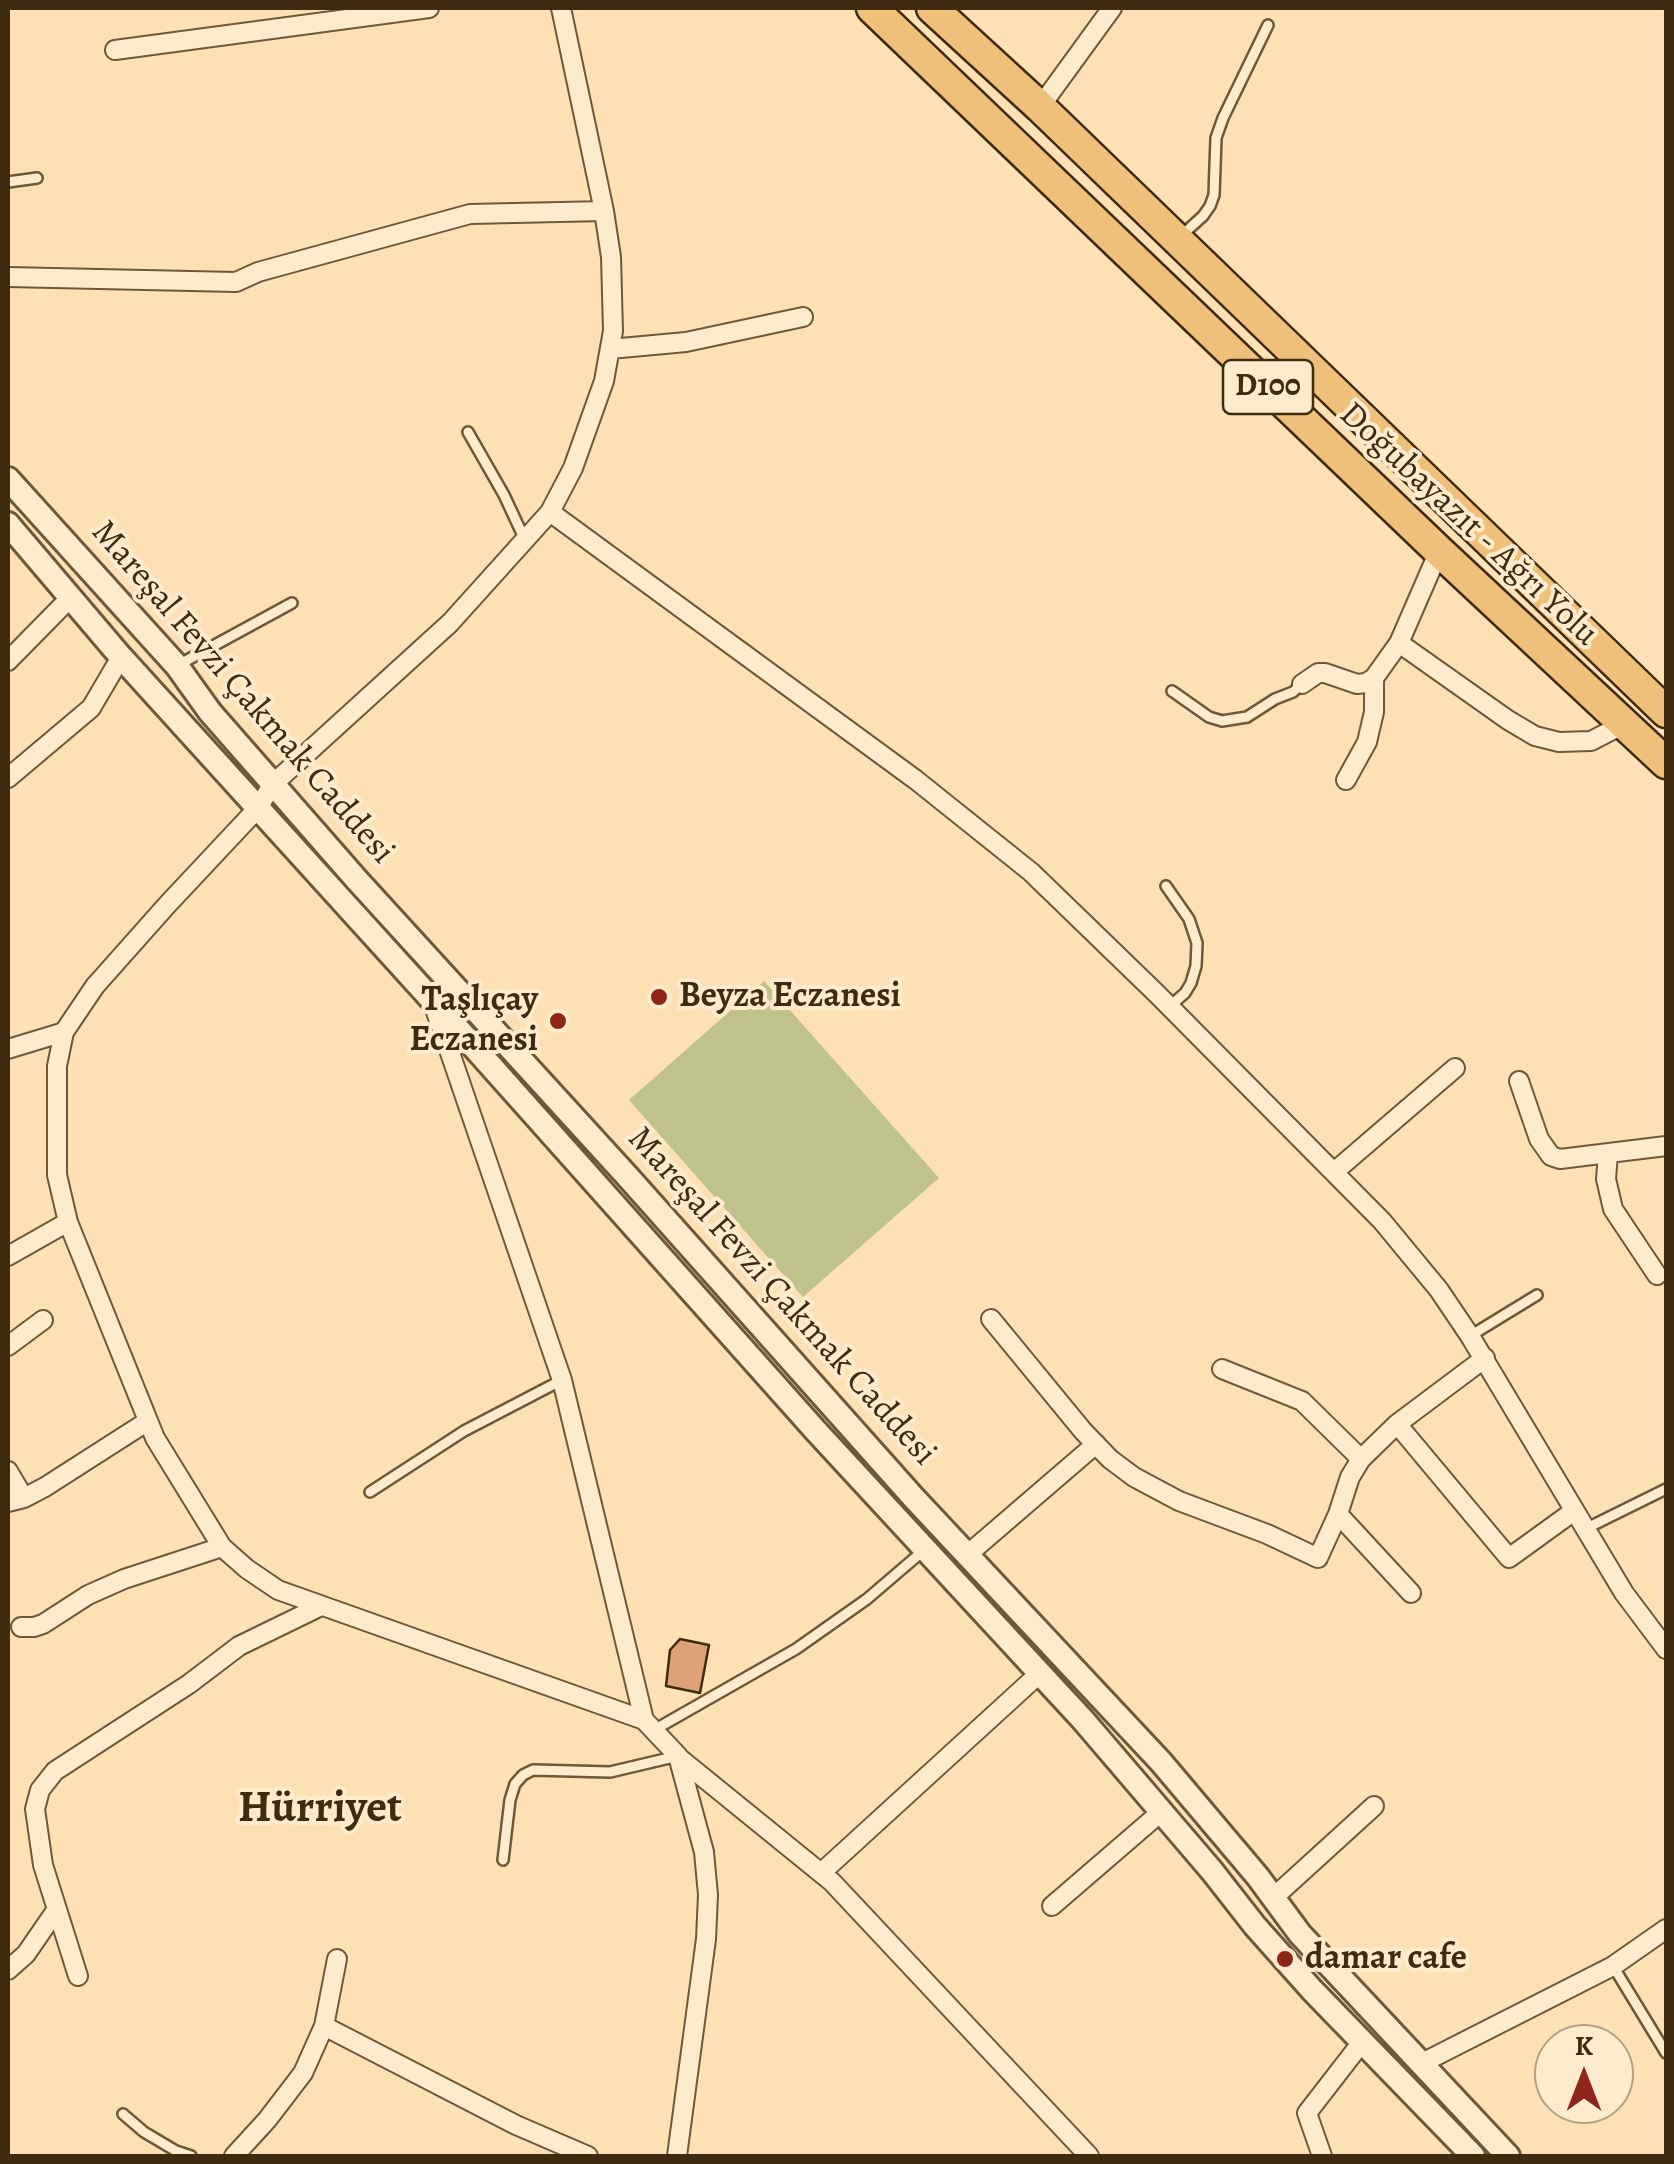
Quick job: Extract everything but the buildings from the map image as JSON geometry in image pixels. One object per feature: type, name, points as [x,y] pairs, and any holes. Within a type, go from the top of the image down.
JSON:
[{"type":"highway","name":"Doğubayazıt - Ağrı Yolu","points":[[872,8],[1666,763]]},
{"type":"highway","name":"Doğubayazıt - Ağrı Yolu","points":[[932,8],[1040,107],[1666,712]]},
{"type":"street","points":[[115,50],[429,8]]},
{"type":"street","points":[[561,8],[612,257],[610,349],[604,381],[573,468],[550,512],[450,624],[273,784],[257,808],[95,986],[64,1032],[58,1066],[56,1144],[57,1175],[68,1222],[155,1438],[222,1547],[247,1570],[278,1590],[319,1607],[649,1725],[678,1756],[832,1882],[1089,2156]]},
{"type":"street","points":[[1040,107],[1112,8]]},
{"type":"street","points":[[8,277],[236,282],[258,272],[470,214],[604,211]]},
{"type":"street","points":[[610,349],[686,342],[803,317]]},
{"type":"street","name":"Mareşal Fevzi Çakmak Caddesi","points":[[8,479],[177,666],[210,712],[357,880],[966,1555],[1161,1762],[1300,1934],[1508,2156]]},
{"type":"street","points":[[550,512],[931,792],[1031,872],[1334,1172],[1382,1221],[1439,1290],[1485,1358],[1624,1593],[1666,1649]]},
{"type":"street","name":"Mareşal Fevzi Çakmak Caddesi","points":[[8,524],[121,658],[1040,1673],[1162,1812],[1254,1926],[1473,2156]]},
{"type":"street","points":[[1302,684],[1318,672],[1357,684],[1374,678],[1399,643],[1439,551]]},
{"type":"street","points":[[8,661],[71,597]]},
{"type":"street","points":[[1399,643],[1535,736],[1558,742],[1591,741],[1624,724]]},
{"type":"street","points":[[8,778],[91,708],[121,658]]},
{"type":"street","points":[[1346,780],[1367,742],[1374,712],[1374,678]]},
{"type":"street","points":[[432,1001],[562,1380],[649,1725]]},
{"type":"street","points":[[8,1049],[64,1032]]},
{"type":"street","points":[[1334,1172],[1455,1068]]},
{"type":"street","points":[[1519,1081],[1539,1139],[1550,1156],[1560,1159],[1666,1146]]},
{"type":"street","points":[[1608,1152],[1606,1180],[1613,1209],[1657,1275]]},
{"type":"street","points":[[8,1256],[68,1222]]},
{"type":"street","points":[[990,1319],[1083,1431],[1134,1477],[1318,1558],[1361,1459],[1397,1424],[1485,1358]]},
{"type":"street","points":[[8,1346],[43,1320]]},
{"type":"street","points":[[1222,1369],[1302,1401],[1361,1459]]},
{"type":"street","points":[[8,1470],[16,1500],[80,1467],[148,1421]]},
{"type":"street","points":[[1397,1424],[1509,1558],[1574,1510]]},
{"type":"street","points":[[966,1555],[1096,1444]]},
{"type":"street","points":[[1338,1514],[1411,1593]]},
{"type":"street","points":[[21,1627],[43,1624],[88,1595],[124,1579],[222,1547]]},
{"type":"street","points":[[78,1976],[44,1865],[35,1809],[40,1790],[56,1771],[239,1646],[319,1607]]},
{"type":"street","points":[[821,1873],[1040,1673]]},
{"type":"street","points":[[677,2156],[706,1939],[708,1895],[704,1852],[678,1756]]},
{"type":"street","points":[[1273,1898],[1374,1806]]},
{"type":"street","points":[[1052,1906],[1162,1812]]},
{"type":"street","points":[[8,1970],[26,1954],[57,1909]]},
{"type":"street","points":[[1422,2063],[1614,1966],[1666,1929]]},
{"type":"street","points":[[234,2156],[303,2074],[324,2026],[337,1959]]},
{"type":"street","points":[[324,2026],[516,2125],[588,2156]]},
{"type":"street","points":[[1322,2156],[1307,2113],[1362,2042]]},
{"type":"lane","points":[[1176,240],[1210,206],[1214,195],[1216,138],[1222,118],[1268,25]]},
{"type":"lane","points":[[8,182],[37,178]]},
{"type":"lane","points":[[468,432],[525,540]]},
{"type":"lane","points":[[177,666],[292,603]]},
{"type":"lane","points":[[1172,691],[1222,722],[1246,716],[1302,684]]},
{"type":"lane","points":[[1166,886],[1189,919],[1196,942],[1191,983],[1169,1007]]},
{"type":"lane","points":[[1470,1336],[1537,1295]]},
{"type":"lane","points":[[370,1492],[464,1431],[562,1380]]},
{"type":"lane","points":[[1586,1529],[1666,1488]]},
{"type":"lane","points":[[649,1725],[796,1649],[867,1599],[925,1550]]},
{"type":"lane","points":[[503,1860],[510,1800],[523,1775],[533,1770],[610,1772],[678,1756]]},
{"type":"lane","points":[[1614,1966],[1666,2053]]},
{"type":"lane","points":[[123,2114],[176,2152],[191,2156]]},
{"type":"green space","points":[[764,981],[939,1178],[803,1297],[629,1100]]},
{"type":"place","name":"Beyza Eczanesi","points":[[659,997]]},
{"type":"place","name":"Taşlıçay Eczanesi","points":[[558,1021]]},
{"type":"place","name":"damar cafe","points":[[1285,1959]]},
{"type":"district","name":"Hürriyet","points":[[320,1810]]}]
